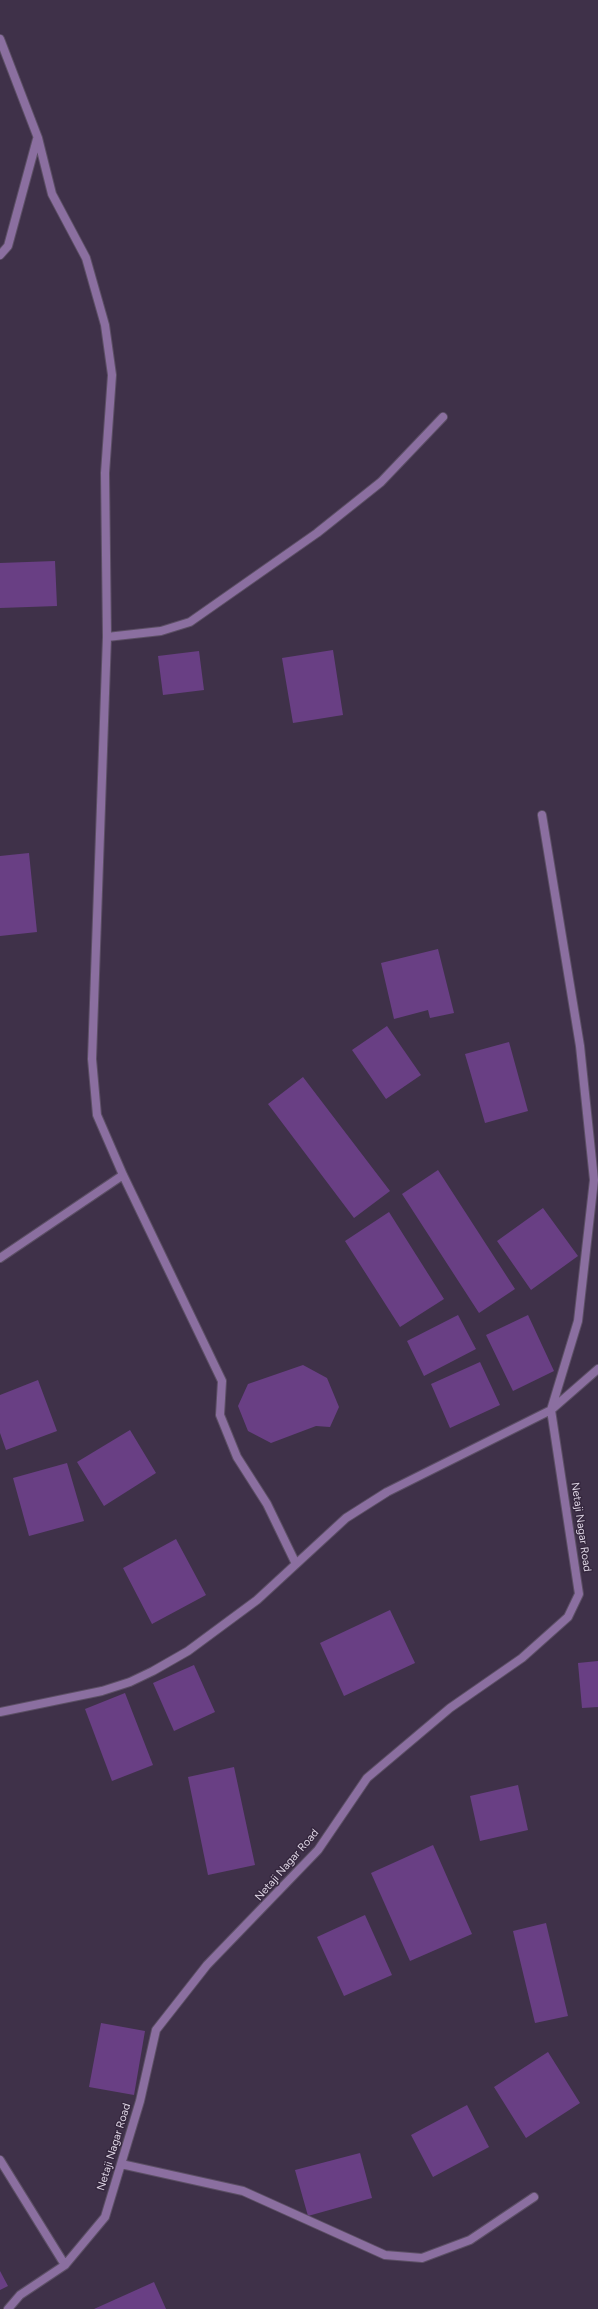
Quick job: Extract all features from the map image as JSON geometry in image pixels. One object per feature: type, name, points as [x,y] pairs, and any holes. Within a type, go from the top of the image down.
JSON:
[{"type":"street","points":[[0,39],[38,138],[52,194],[86,258],[105,325],[112,375],[106,473],[107,638],[92,1059],[97,1115],[123,1175],[222,1381],[220,1415],[237,1457],[268,1504],[296,1564]]},
{"type":"street","points":[[0,255],[8,246],[38,138]]},
{"type":"street","points":[[107,638],[160,631],[190,622],[317,532],[381,482],[443,417]]},
{"type":"street","points":[[542,815],[580,1046],[594,1180],[578,1321],[551,1410]]},
{"type":"street","points":[[0,1258],[123,1175]]},
{"type":"street","points":[[0,1712],[102,1691],[130,1682],[188,1651],[244,1609],[346,1518],[387,1492],[551,1410],[598,1369]]},
{"type":"street","name":"Netaji Nagar Road","points":[[8,2309],[20,2295],[64,2265],[105,2217],[140,2101],[156,2030],[207,1965],[318,1850],[367,1778],[450,1708],[522,1658],[568,1618],[579,1594],[551,1410]]},
{"type":"street","points":[[0,2160],[64,2265]]},
{"type":"street","points":[[121,2164],[243,2191],[385,2255],[422,2258],[470,2240],[534,2196]]},
{"type":"building","points":[[55,561],[57,606],[0,608],[0,563]]},
{"type":"building","points":[[333,650],[343,715],[293,723],[282,658]]},
{"type":"building","points":[[199,651],[204,690],[163,695],[158,656]]},
{"type":"building","points":[[29,853],[37,932],[0,936],[0,856]]},
{"type":"building","points":[[438,949],[454,1013],[430,1018],[428,1010],[394,1019],[381,963]]},
{"type":"building","points":[[387,1026],[421,1075],[386,1099],[352,1050]]},
{"type":"building","points":[[509,1042],[528,1111],[485,1123],[465,1054]]},
{"type":"building","points":[[303,1077],[390,1191],[354,1218],[268,1104]]},
{"type":"building","points":[[438,1170],[515,1289],[479,1313],[402,1194]]},
{"type":"building","points":[[543,1208],[578,1256],[531,1290],[497,1241]]},
{"type":"building","points":[[389,1212],[444,1299],[400,1327],[345,1241]]},
{"type":"building","points":[[458,1315],[476,1349],[424,1376],[407,1341]]},
{"type":"building","points":[[528,1315],[554,1371],[513,1391],[486,1335]]},
{"type":"building","points":[[480,1362],[500,1405],[450,1428],[431,1384]]},
{"type":"building","points":[[303,1365],[327,1378],[339,1407],[330,1427],[316,1426],[271,1443],[248,1431],[238,1406],[248,1384]]},
{"type":"building","points":[[38,1380],[57,1431],[6,1450],[0,1433],[0,1395]]},
{"type":"building","points":[[130,1430],[156,1473],[104,1506],[77,1462]]},
{"type":"building","points":[[67,1463],[84,1521],[29,1536],[13,1478]]},
{"type":"building","points":[[176,1539],[206,1595],[152,1624],[123,1568]]},
{"type":"building","points":[[390,1610],[415,1663],[344,1696],[320,1643]]},
{"type":"building","points":[[598,1661],[598,1707],[582,1708],[578,1663]]},
{"type":"building","points":[[194,1665],[215,1712],[174,1731],[153,1683]]},
{"type":"building","points":[[125,1693],[153,1765],[112,1781],[85,1709]]},
{"type":"building","points":[[234,1767],[255,1865],[208,1875],[188,1777]]},
{"type":"building","points":[[518,1785],[528,1830],[480,1841],[470,1796]]},
{"type":"building","points":[[433,1845],[472,1934],[410,1961],[371,1873]]},
{"type":"building","points":[[365,1915],[392,1975],[344,1996],[317,1937]]},
{"type":"building","points":[[546,1923],[568,2016],[535,2023],[513,1931]]},
{"type":"building","points":[[101,2023],[145,2031],[134,2095],[89,2087]]},
{"type":"building","points":[[548,2052],[580,2103],[526,2138],[494,2087]]},
{"type":"building","points":[[467,2105],[489,2147],[433,2177],[411,2135]]},
{"type":"building","points":[[360,2153],[372,2198],[308,2216],[295,2170]]},
{"type":"building","points":[[0,2271],[8,2286],[0,2290]]},
{"type":"building","points":[[154,2282],[166,2309],[94,2309]]}]
